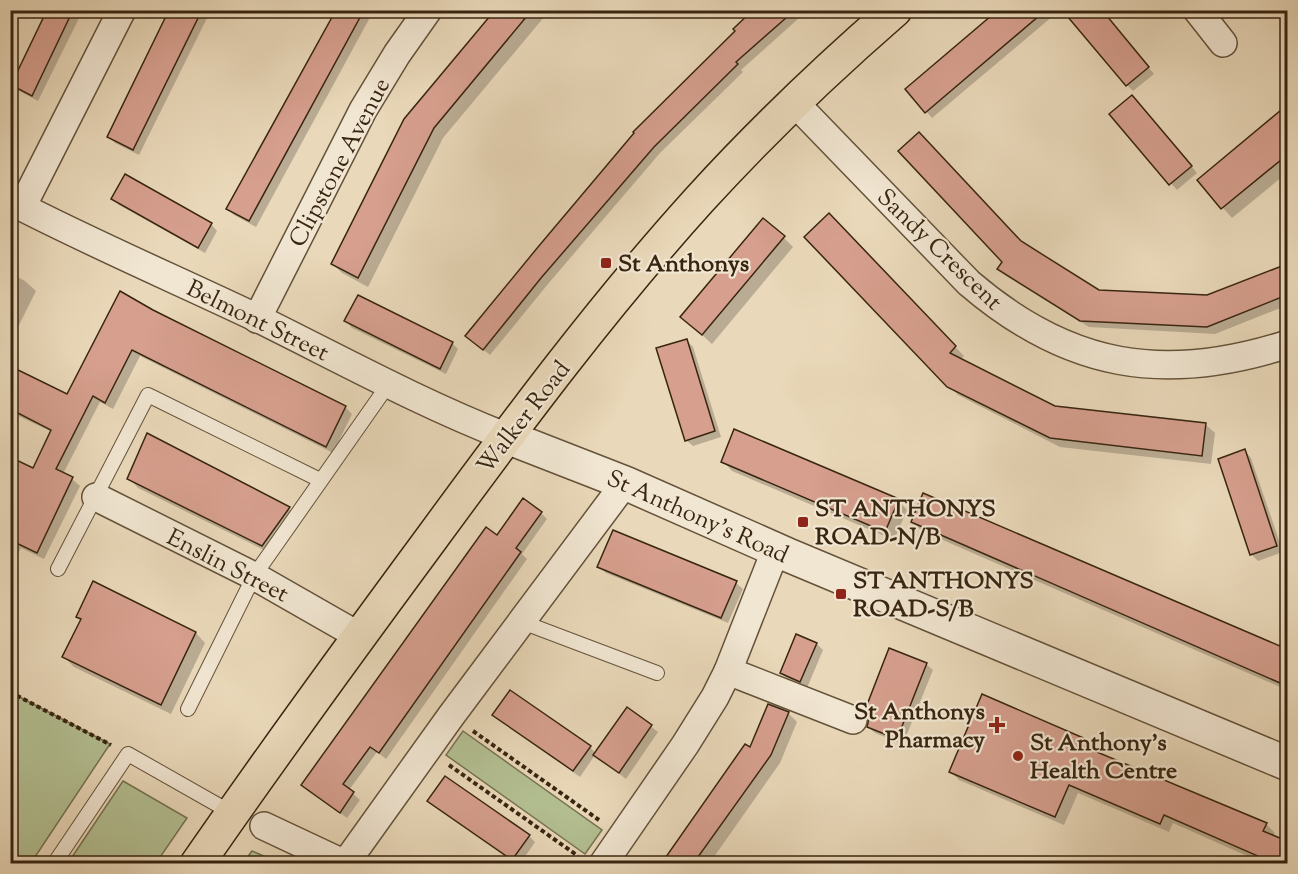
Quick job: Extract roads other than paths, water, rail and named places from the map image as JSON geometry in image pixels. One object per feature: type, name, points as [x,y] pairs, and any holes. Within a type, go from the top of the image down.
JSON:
[{"type":"main road","name":"Walker Road","points":[[197,864],[359,636],[507,437],[645,262],[700,199],[794,102],[895,10]]},
{"type":"street","points":[[16,204],[122,10]]},
{"type":"street","name":"Clipstone Avenue","points":[[257,319],[363,110],[397,54],[428,10]]},
{"type":"street","points":[[1197,10],[1223,43]]},
{"type":"street","name":"Sandy Crescent","points":[[794,102],[969,283],[994,305],[1053,340],[1114,361],[1158,365],[1225,361],[1261,353],[1287,344]]},
{"type":"street","name":"Belmont Street","points":[[16,204],[257,319],[388,385],[507,437]]},
{"type":"street","name":"St Anthony's Road","points":[[507,437],[624,483],[1287,764]]},
{"type":"street","points":[[264,826],[345,864],[451,716],[624,483]]},
{"type":"street","name":"Enslin Street","points":[[96,497],[254,576],[359,636]]},
{"type":"street","points":[[591,860],[622,836],[702,719],[728,670],[776,549]]},
{"type":"street","points":[[728,670],[853,720]]},
{"type":"lane","points":[[188,709],[254,576],[388,385]]},
{"type":"lane","points":[[58,569],[148,395],[320,480]]},
{"type":"lane","points":[[522,622],[657,673]]},
{"type":"lane","points":[[54,864],[128,754],[232,813]]},
{"type":"place","name":"St Anthonys","points":[[606,263]]},
{"type":"place","name":"ST ANTHONYS ROAD-N/B","points":[[803,522]]},
{"type":"place","name":"ST ANTHONYS ROAD-S/B","points":[[841,594]]},
{"type":"place","name":"St Anthonys Pharmacy","points":[[997,725]]},
{"type":"place","name":"St Anthony’s Health Centre","points":[[1018,756]]}]
